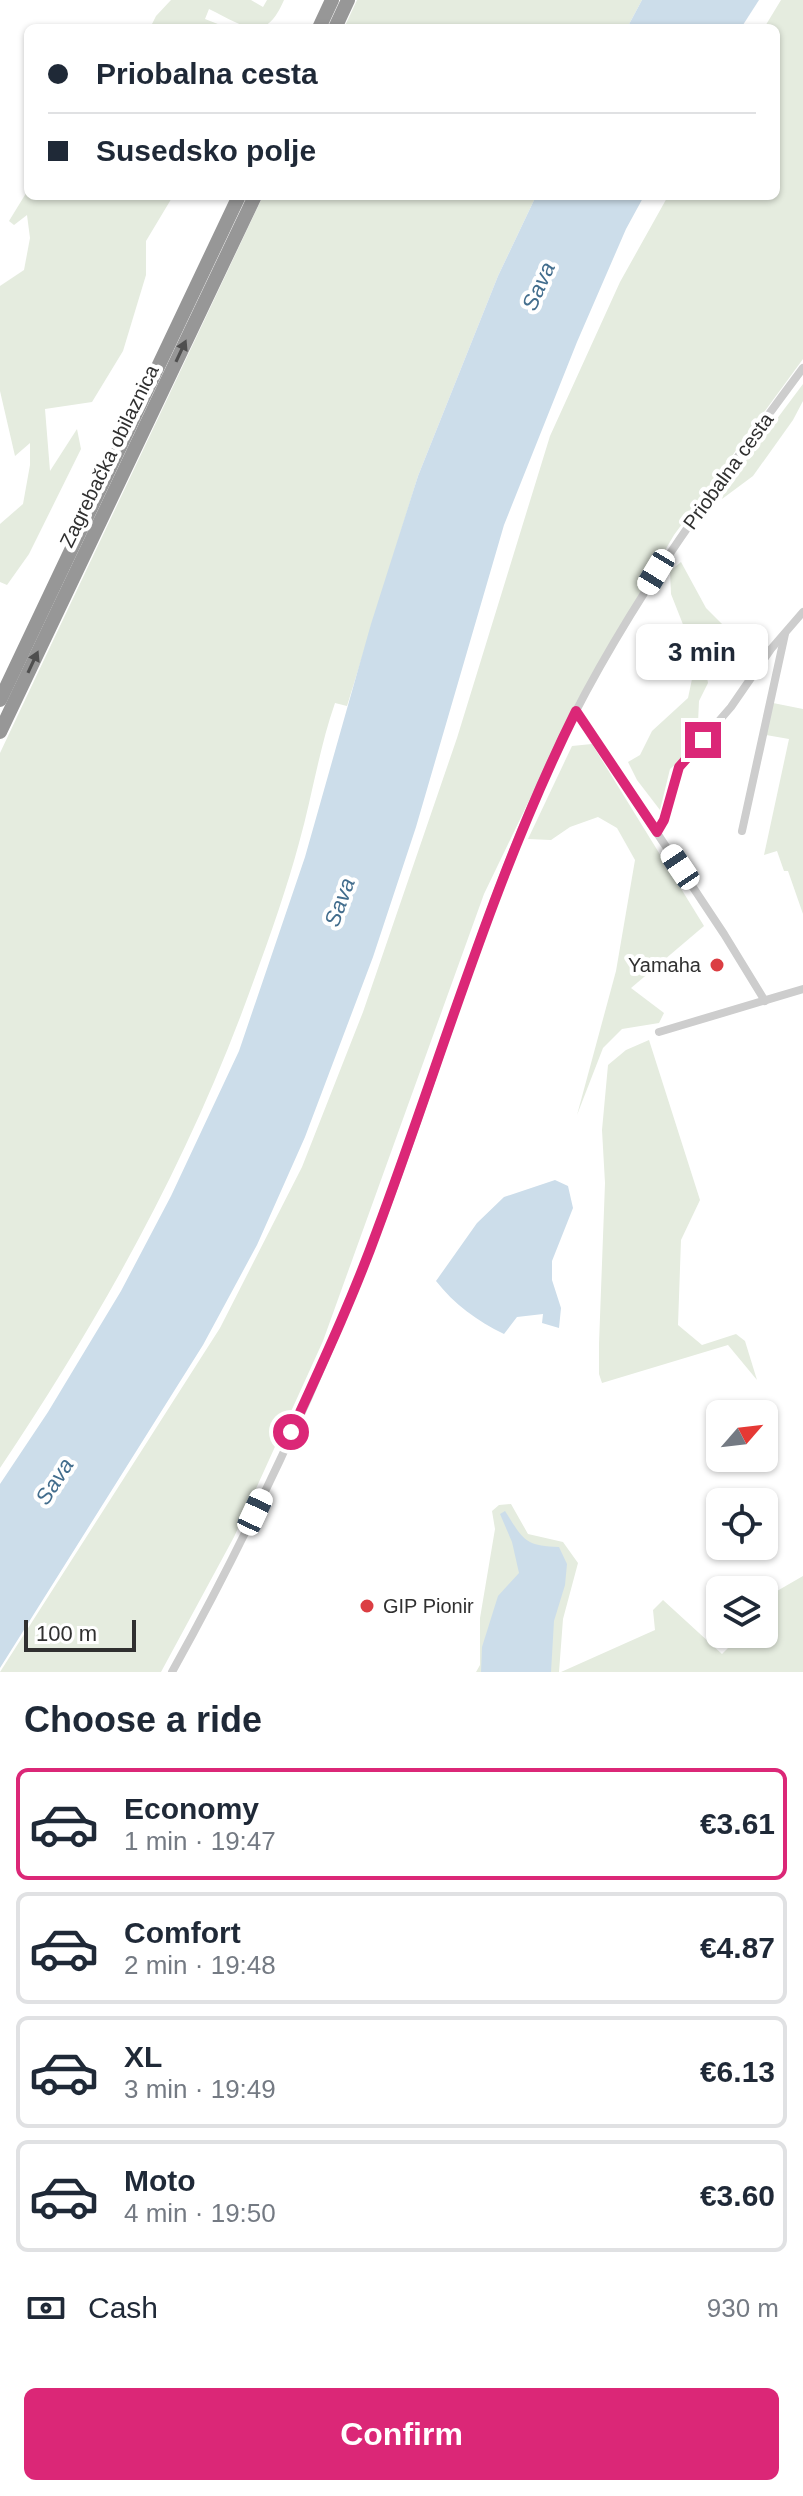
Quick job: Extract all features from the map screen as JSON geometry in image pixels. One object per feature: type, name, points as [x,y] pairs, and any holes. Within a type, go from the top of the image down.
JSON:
[{"type":"highway","points":[[321,24],[332,0]]},
{"type":"highway","points":[[337,24],[348,0]]},
{"type":"highway","name":"Zagrebačka obilaznica","points":[[0,700],[237,200]]},
{"type":"highway","name":"Zagrebačka obilaznica","points":[[0,732],[253,200]]},
{"type":"street","name":"Priobalna cesta","points":[[172,1672],[218,1591],[331,1345],[376,1234],[500,883],[545,774],[576,711],[656,572],[803,368]]},
{"type":"street","points":[[657,832],[664,820],[679,767],[731,707],[771,649],[803,612]]},
{"type":"street","points":[[742,831],[785,633]]},
{"type":"street","points":[[576,711],[765,1001]]},
{"type":"street","points":[[659,1032],[803,989]]},
{"type":"shaded area","points":[[171,0],[251,0],[263,7],[267,0],[284,0],[267,24],[239,24],[209,9],[205,19],[218,24],[152,24]]},
{"type":"shaded area","points":[[357,0],[642,0],[629,24],[346,24]]},
{"type":"shaded area","points":[[781,0],[803,0],[803,359],[674,535],[577,701],[484,894],[323,1341],[234,1537],[161,1672],[0,1672],[220,1328],[302,1167],[363,1012],[457,738],[550,436],[620,282],[666,200],[780,200],[780,24],[766,24]]},
{"type":"shaded area","points":[[24,197],[24,200],[171,200],[146,241],[146,275],[123,351],[92,402],[45,409],[50,471],[77,429],[81,449],[29,554],[7,585],[0,582],[0,524],[23,504],[30,465],[30,443],[15,456],[0,391],[0,286],[24,270],[30,238],[27,215],[14,225],[9,221]]},
{"type":"shaded area","points":[[261,200],[534,200],[498,276],[418,476],[347,706],[335,703],[286,886],[217,1075],[134,1248],[70,1360],[0,1468],[0,753]]},
{"type":"shaded area","points":[[803,384],[803,401],[793,420],[753,476],[722,499],[726,487]]},
{"type":"shaded area","points":[[681,562],[706,608],[722,624],[704,661],[708,683],[699,701],[698,723],[704,739],[670,769],[660,810],[637,780],[628,762],[640,755],[652,731],[688,698],[696,660],[680,653],[684,627],[671,594],[670,571]]},
{"type":"shaded area","points":[[773,703],[803,709],[803,914],[788,871],[784,871],[777,851],[764,855],[789,739],[766,735]]},
{"type":"shaded area","points":[[592,744],[704,926],[631,988],[664,1013],[659,1023],[622,1029],[603,1048],[577,1115],[616,971],[635,860],[617,828],[598,817],[570,827],[551,840],[528,839],[572,746]]},
{"type":"shaded area","points":[[649,1040],[700,1200],[681,1240],[678,1325],[702,1345],[736,1334],[745,1341],[757,1380],[728,1345],[602,1383],[599,1374],[605,1183],[602,1130],[608,1065],[626,1050]]},
{"type":"shaded area","points":[[511,1504],[528,1534],[563,1542],[578,1563],[563,1619],[559,1672],[476,1672],[480,1665],[480,1618],[495,1529],[492,1511],[499,1505]]},
{"type":"shaded area","points":[[803,1576],[803,1672],[561,1672],[655,1630],[653,1610],[663,1600],[706,1639],[706,1648],[715,1648],[722,1654],[728,1648],[778,1648],[778,1590]]},
{"type":"water","points":[[642,0],[759,0],[744,24],[629,24]]},
{"type":"water","name":"Sava","points":[[534,200],[642,200],[577,342],[504,525],[416,827],[373,957],[305,1137],[257,1245],[203,1345],[0,1668],[0,1484],[48,1412],[121,1291],[171,1196],[239,1051],[305,857],[371,624],[418,476],[498,276]]},
{"type":"water","points":[[555,1180],[568,1186],[573,1208],[552,1261],[552,1280],[561,1308],[559,1328],[542,1323],[543,1314],[517,1317],[504,1334],[467,1311],[436,1281],[477,1223],[504,1197]]},
{"type":"water","points":[[505,1511],[531,1543],[559,1547],[567,1564],[565,1585],[554,1621],[551,1672],[481,1672],[482,1647],[498,1596],[519,1573],[512,1542],[500,1514]]},
{"type":"place","name":"Yamaha","points":[[717,965]]},
{"type":"place","name":"GIP Pionir","points":[[367,1606]]},
{"type":"route","points":[[291,1432],[331,1345],[376,1234],[500,883],[545,774],[576,711],[657,832],[664,820],[674,777],[703,740]]}]
